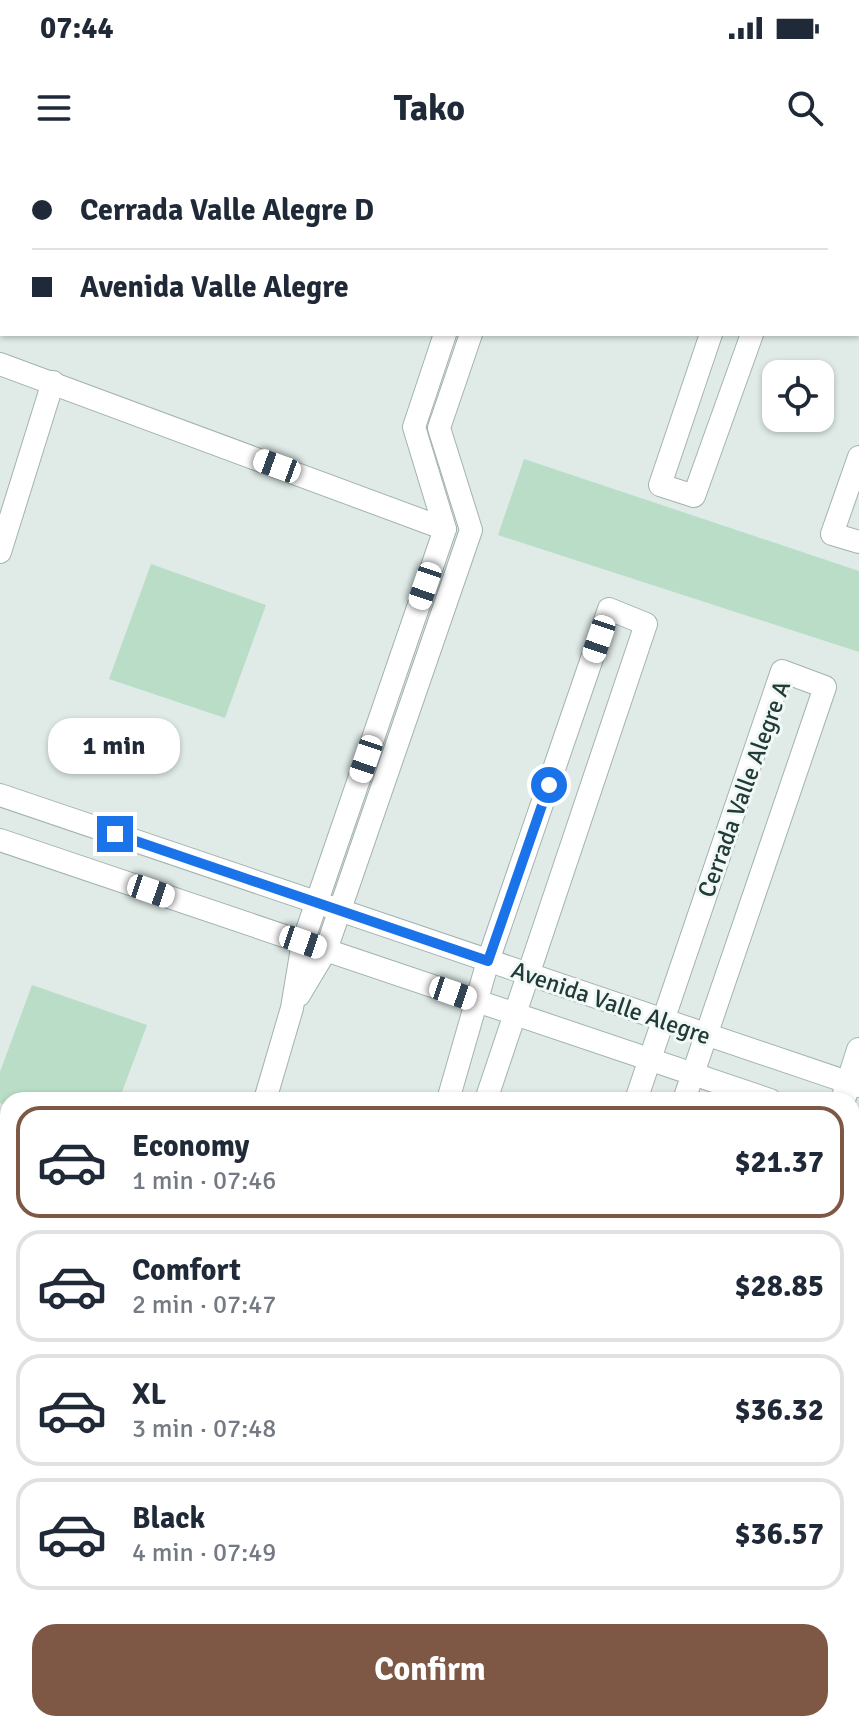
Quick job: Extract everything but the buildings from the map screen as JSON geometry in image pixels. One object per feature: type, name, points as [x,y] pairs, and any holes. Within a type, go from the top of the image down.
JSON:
[{"type":"street","points":[[267,1092],[292,1008],[303,942],[445,529],[414,427],[444,336]]},
{"type":"street","points":[[292,1008],[326,950],[471,530],[439,428],[470,336]]},
{"type":"street","points":[[710,336],[660,485],[694,496],[751,336]]},
{"type":"street","points":[[0,364],[445,529]]},
{"type":"street","points":[[0,552],[53,382]]},
{"type":"street","points":[[859,457],[832,534],[859,542]]},
{"type":"street","points":[[451,1092],[488,961],[609,609],[646,624],[489,1092]]},
{"type":"street","name":"Cerrada Valle Alegre A","points":[[663,1021],[782,671],[825,687],[707,1036]]},
{"type":"street","name":"Avenida Valle Alegre","points":[[0,795],[707,1036],[850,1089]]},
{"type":"street","name":"Avenida Valle Alegre","points":[[0,840],[746,1092]]},
{"type":"street","points":[[639,1092],[663,1021]]},
{"type":"street","points":[[688,1092],[707,1036]]},
{"type":"street","points":[[850,1089],[859,1050]]},
{"type":"green space","points":[[524,459],[859,571],[859,652],[498,535]]},
{"type":"green space","points":[[151,564],[266,605],[225,718],[109,679]]},
{"type":"green space","points":[[32,985],[147,1025],[122,1092],[0,1092],[0,1072]]},
{"type":"route","points":[[115,834],[488,961],[549,785]]}]
